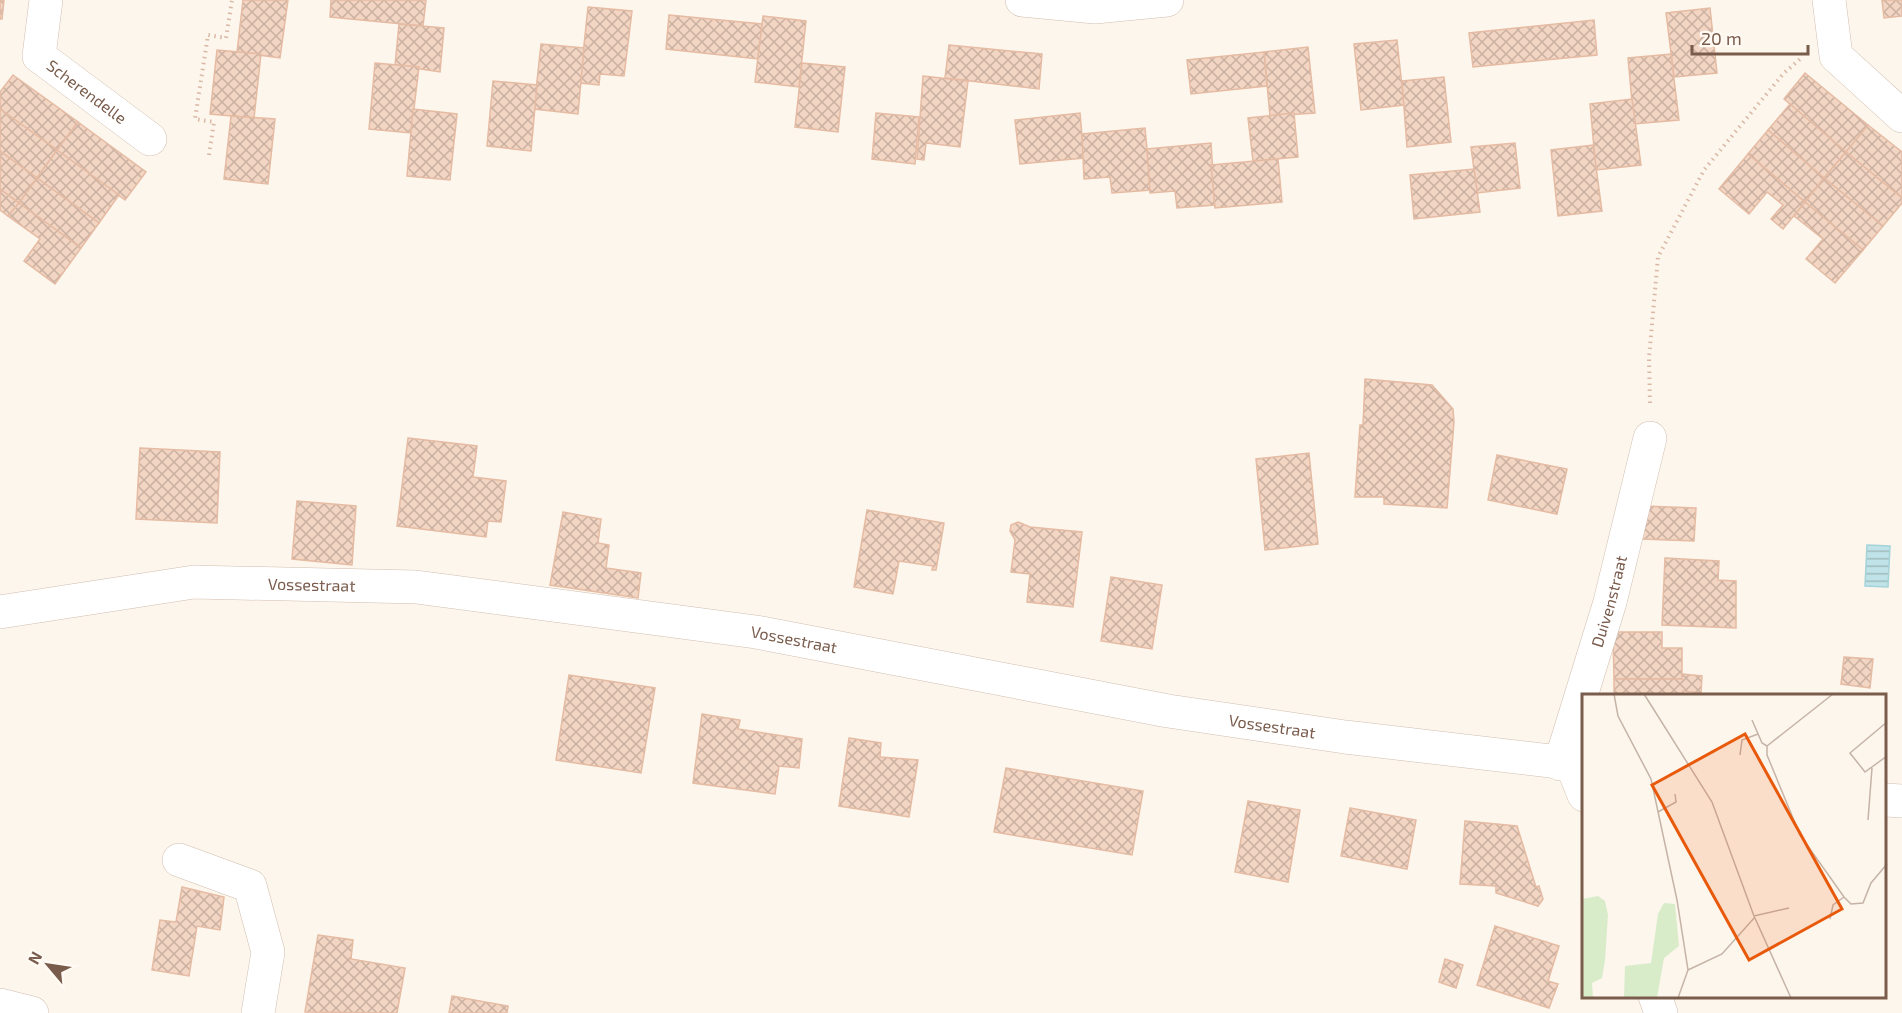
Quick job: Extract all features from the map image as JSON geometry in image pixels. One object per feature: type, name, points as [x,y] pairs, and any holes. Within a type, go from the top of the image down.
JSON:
[{"type":"street","name":"Scherendelle","points":[[46,0],[39,56],[150,139]]},
{"type":"street","points":[[1022,0],[1095,7],[1167,0]]},
{"type":"street","points":[[1830,0],[1836,56],[1902,116]]},
{"type":"street","name":"Duivenstraat","points":[[1589,694],[1650,438]]},
{"type":"street","name":"Vossestraat","points":[[0,612],[194,582],[416,587],[756,632],[1168,711],[1572,765]]},
{"type":"street","name":"Duivenstraat","points":[[1572,765],[1582,722]]},
{"type":"street","points":[[1572,765],[1582,790]]},
{"type":"street","points":[[1887,800],[1902,801]]},
{"type":"street","points":[[179,860],[250,886],[267,952],[258,1013]]},
{"type":"street","points":[[1656,998],[1661,1013]]},
{"type":"street","points":[[0,1005],[32,1013]]},
{"type":"path","points":[[209,155],[214,122],[195,119],[208,35],[226,38],[232,0]]},
{"type":"path","points":[[1650,438],[1649,358],[1658,256],[1704,170],[1783,74],[1833,32]]},
{"type":"water","points":[[1867,545],[1890,546],[1888,587],[1865,586]]},
{"type":"building","points":[[0,0],[4,0],[2,19],[0,19]]},
{"type":"building","points":[[243,0],[288,0],[280,58],[237,52]]},
{"type":"building","points":[[331,0],[426,0],[423,26],[330,17]]},
{"type":"building","points":[[1882,0],[1902,0],[1902,16],[1884,18]]},
{"type":"building","points":[[588,7],[632,11],[624,76],[600,74],[599,85],[580,83]]},
{"type":"building","points":[[1710,8],[1717,73],[1674,77],[1666,13]]},
{"type":"building","points":[[669,15],[762,24],[758,59],[666,49]]},
{"type":"building","points":[[763,16],[806,21],[799,87],[755,82]]},
{"type":"building","points":[[1594,20],[1597,55],[1473,67],[1469,33]]},
{"type":"building","points":[[399,24],[444,28],[440,72],[395,65]]},
{"type":"building","points":[[1397,40],[1404,105],[1361,110],[1354,44]]},
{"type":"building","points":[[541,44],[584,48],[578,114],[534,109]]},
{"type":"building","points":[[949,45],[1042,54],[1039,89],[945,78]]},
{"type":"building","points":[[1308,47],[1315,113],[1270,116],[1264,52]]},
{"type":"building","points":[[217,50],[261,54],[254,118],[210,114]]},
{"type":"building","points":[[1264,52],[1267,86],[1191,94],[1187,60]]},
{"type":"building","points":[[1671,54],[1679,120],[1634,124],[1628,58]]},
{"type":"building","points":[[375,63],[419,67],[411,133],[369,129]]},
{"type":"building","points":[[802,63],[845,67],[838,132],[795,127]]},
{"type":"building","points":[[1805,73],[1868,125],[1846,152],[1784,99]]},
{"type":"building","points":[[13,75],[78,122],[57,150],[0,109],[0,92]]},
{"type":"building","points":[[923,76],[968,81],[960,147],[926,143],[924,160],[917,159]]},
{"type":"building","points":[[1444,77],[1451,142],[1407,147],[1402,81]]},
{"type":"building","points":[[493,81],[537,85],[531,151],[487,146]]},
{"type":"building","points":[[1632,99],[1641,165],[1596,170],[1590,104]]},
{"type":"building","points":[[1790,104],[1846,152],[1824,178],[1768,130]]},
{"type":"building","points":[[0,109],[57,150],[37,178],[0,151]]},
{"type":"building","points":[[413,109],[457,114],[450,180],[407,176]]},
{"type":"building","points":[[876,113],[919,117],[915,164],[872,159]]},
{"type":"building","points":[[1080,113],[1084,158],[1020,164],[1015,120]]},
{"type":"building","points":[[1294,113],[1298,157],[1253,161],[1248,118]]},
{"type":"building","points":[[231,116],[275,119],[268,184],[224,179]]},
{"type":"building","points":[[78,122],[146,172],[125,200],[57,150]]},
{"type":"building","points":[[1868,125],[1902,152],[1902,198],[1846,152]]},
{"type":"building","points":[[1145,128],[1151,190],[1112,193],[1110,177],[1084,179],[1082,134]]},
{"type":"building","points":[[1768,130],[1824,178],[1805,202],[1748,154]]},
{"type":"building","points":[[1211,143],[1215,205],[1177,208],[1175,191],[1150,193],[1147,149]]},
{"type":"building","points":[[1515,143],[1520,188],[1477,193],[1471,147]]},
{"type":"building","points":[[1593,145],[1602,211],[1558,216],[1551,150]]},
{"type":"building","points":[[57,150],[119,195],[99,223],[37,178]]},
{"type":"building","points":[[0,151],[37,178],[19,203],[0,189]]},
{"type":"building","points":[[1846,152],[1902,198],[1902,203],[1883,226],[1824,178]]},
{"type":"building","points":[[1748,154],[1805,202],[1783,229],[1771,219],[1783,205],[1767,192],[1749,214],[1719,189]]},
{"type":"building","points":[[1278,159],[1282,202],[1215,208],[1211,165]]},
{"type":"building","points":[[1474,169],[1480,212],[1414,219],[1410,175]]},
{"type":"building","points":[[37,178],[99,223],[81,248],[19,203]]},
{"type":"building","points":[[1824,178],[1883,226],[1863,250],[1805,202]]},
{"type":"building","points":[[0,189],[19,203],[8,216],[0,210]]},
{"type":"building","points":[[1805,202],[1863,250],[1835,283],[1806,259],[1823,239],[1794,216]]},
{"type":"building","points":[[19,203],[81,248],[55,284],[24,261],[40,239],[8,216]]},
{"type":"building","points":[[1365,379],[1432,385],[1453,409],[1447,508],[1384,504],[1384,497],[1355,497],[1360,425],[1363,425]]},
{"type":"building","points":[[408,438],[477,446],[473,477],[506,481],[501,522],[488,521],[486,537],[397,526]]},
{"type":"building","points":[[140,448],[220,452],[217,523],[136,519]]},
{"type":"building","points":[[1309,453],[1318,544],[1265,550],[1256,459]]},
{"type":"building","points":[[1497,455],[1567,469],[1557,514],[1488,500]]},
{"type":"building","points":[[297,501],[356,506],[352,565],[292,559]]},
{"type":"building","points":[[1644,506],[1696,508],[1694,541],[1642,539]]},
{"type":"building","points":[[867,510],[944,523],[936,570],[932,570],[933,566],[899,561],[893,594],[854,587]]},
{"type":"building","points":[[563,512],[601,519],[598,543],[609,545],[606,568],[641,573],[638,598],[550,585]]},
{"type":"building","points":[[1018,522],[1030,527],[1082,532],[1073,607],[1027,602],[1030,574],[1011,572],[1015,540],[1010,531],[1011,525]]},
{"type":"building","points":[[1665,558],[1719,561],[1718,580],[1736,581],[1736,628],[1662,625]]},
{"type":"building","points":[[1111,577],[1162,585],[1152,649],[1101,641]]},
{"type":"building","points":[[1613,632],[1662,632],[1662,648],[1682,648],[1682,679],[1614,679]]},
{"type":"building","points":[[1844,657],[1873,659],[1870,688],[1841,684]]},
{"type":"building","points":[[1682,674],[1702,676],[1701,693],[1683,691],[1683,694],[1614,694],[1614,679],[1682,679]]},
{"type":"building","points":[[569,675],[655,688],[641,773],[556,760]]},
{"type":"building","points":[[702,714],[740,720],[738,729],[802,739],[799,768],[779,766],[775,794],[693,783]]},
{"type":"building","points":[[849,738],[881,743],[880,757],[918,760],[909,817],[839,806]]},
{"type":"building","points":[[1006,768],[1143,791],[1132,855],[994,832]]},
{"type":"building","points":[[1248,801],[1300,810],[1288,882],[1235,872]]},
{"type":"building","points":[[1350,808],[1416,820],[1407,869],[1341,856]]},
{"type":"building","points":[[1465,821],[1517,826],[1536,887],[1539,886],[1543,899],[1538,906],[1496,893],[1496,886],[1460,884]]},
{"type":"building","points":[[182,887],[224,897],[220,930],[197,926],[189,976],[152,970],[160,920],[176,922]]},
{"type":"building","points":[[1495,926],[1559,946],[1548,981],[1558,984],[1549,1008],[1477,985]]},
{"type":"building","points":[[318,935],[353,940],[351,959],[405,968],[397,1013],[305,1012]]},
{"type":"building","points":[[1445,959],[1463,965],[1456,988],[1439,982]]},
{"type":"building","points":[[452,996],[508,1006],[507,1013],[449,1013]]}]
